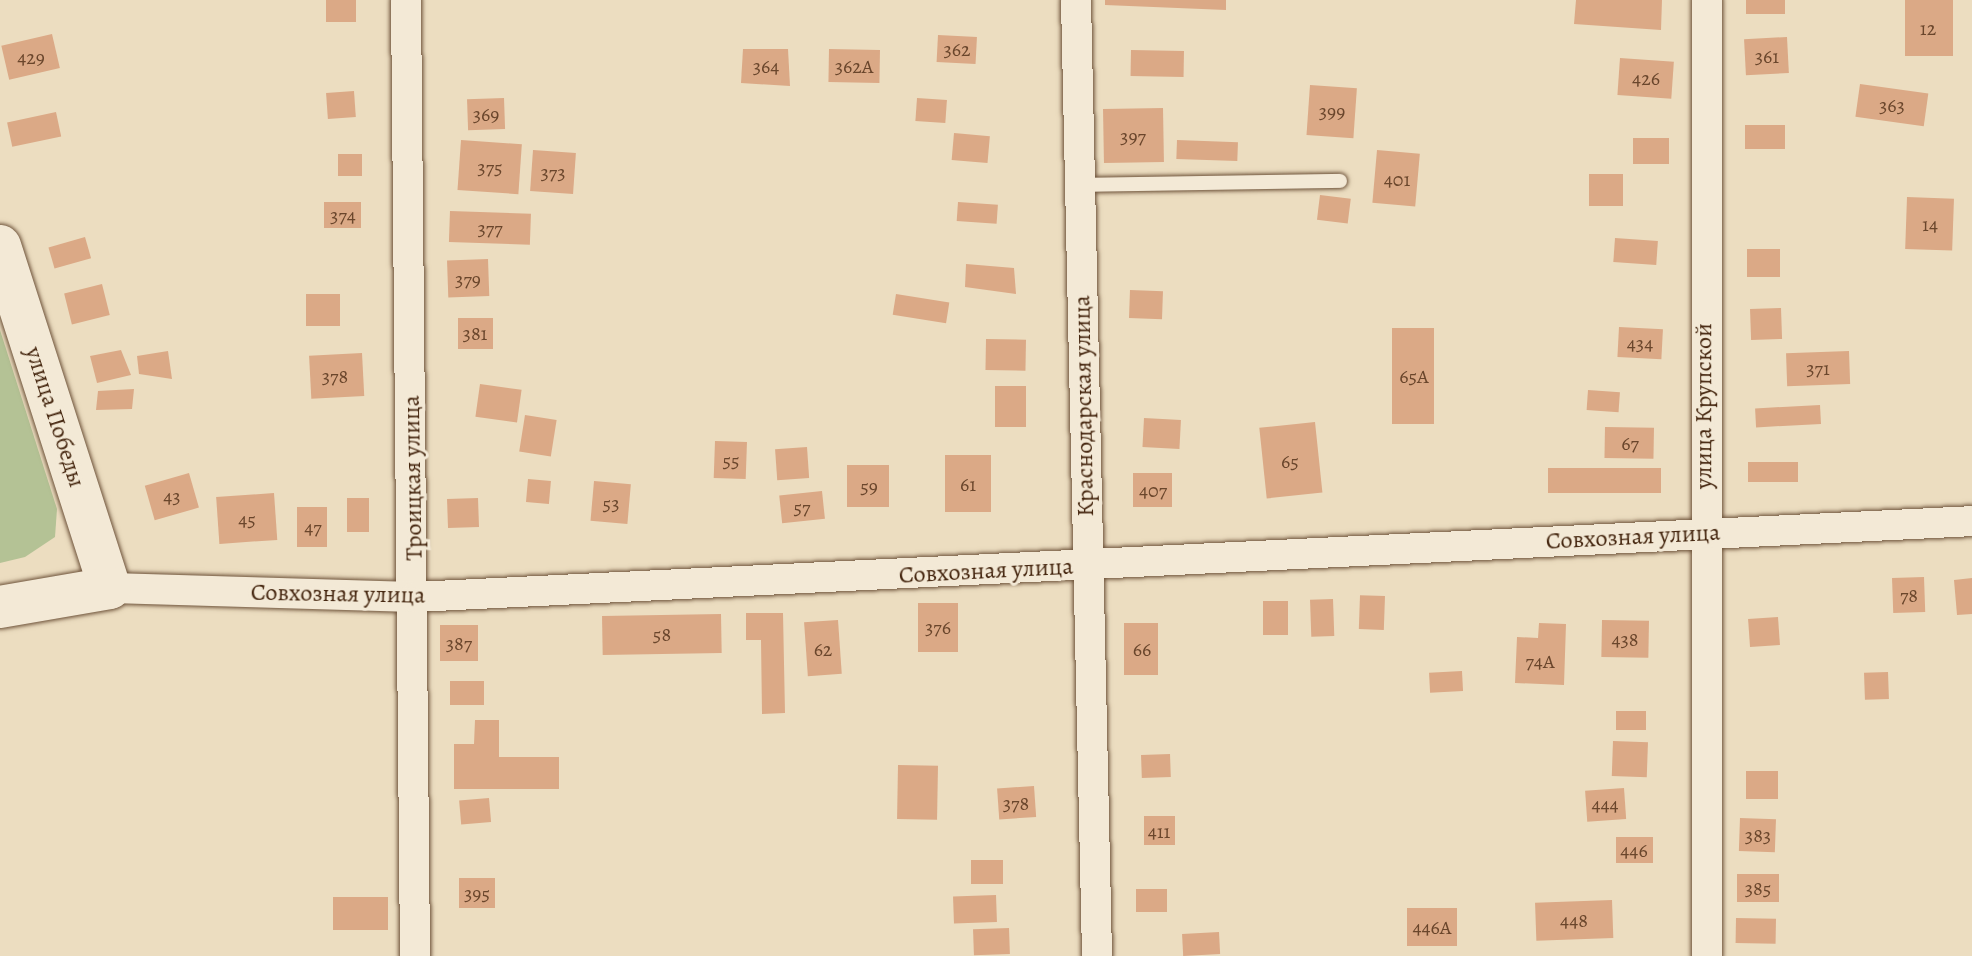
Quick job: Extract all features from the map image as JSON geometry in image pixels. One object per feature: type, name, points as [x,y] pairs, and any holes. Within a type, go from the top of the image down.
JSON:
[{"type":"street","name":"Троицкая улица","points":[[406,0],[415,597],[415,956]]},
{"type":"street","name":"Краснодарская улица","points":[[1076,0],[1086,567],[1097,956]]},
{"type":"street","name":"улица Крупской","points":[[1707,0],[1704,533],[1707,956]]},
{"type":"street","name":"улица Победы","points":[[0,246],[110,588]]},
{"type":"street","name":"Совхозная улица","points":[[0,607],[110,588],[415,597],[1086,567],[1972,521]]},
{"type":"lane","points":[[1081,185],[1340,181]]},
{"type":"green space","points":[[0,330],[57,509],[55,537],[25,557],[0,563]]},
{"type":"building","points":[[326,0],[356,0],[356,22],[326,22]]},
{"type":"building","points":[[1105,0],[1226,0],[1226,10],[1105,5]]},
{"type":"building","points":[[1576,0],[1662,0],[1661,30],[1574,24]]},
{"type":"building","points":[[1746,0],[1785,0],[1785,14],[1746,14]]},
{"type":"building","points":[[1905,0],[1953,0],[1953,56],[1905,56]]},
{"type":"building","points":[[52,34],[60,68],[9,80],[1,46]]},
{"type":"building","points":[[938,35],[977,37],[976,64],[937,62]]},
{"type":"building","points":[[1787,37],[1789,73],[1746,75],[1744,39]]},
{"type":"building","points":[[743,49],[788,49],[790,86],[741,83]]},
{"type":"building","points":[[829,49],[880,50],[879,83],[828,82]]},
{"type":"building","points":[[1131,50],[1184,51],[1184,77],[1131,76]]},
{"type":"building","points":[[1620,58],[1674,62],[1671,99],[1617,95]]},
{"type":"building","points":[[1860,84],[1928,94],[1924,126],[1855,117]]},
{"type":"building","points":[[1310,85],[1357,88],[1353,138],[1307,135]]},
{"type":"building","points":[[354,91],[356,117],[328,119],[326,93]]},
{"type":"building","points":[[504,98],[505,129],[468,130],[467,99]]},
{"type":"building","points":[[917,98],[947,100],[945,123],[915,121]]},
{"type":"building","points":[[1163,108],[1164,162],[1104,163],[1103,109]]},
{"type":"building","points":[[56,112],[61,136],[12,147],[7,122]]},
{"type":"building","points":[[1745,125],[1785,125],[1785,149],[1745,149]]},
{"type":"building","points":[[954,133],[990,136],[988,163],[952,160]]},
{"type":"building","points":[[1633,138],[1669,138],[1669,164],[1633,164]]},
{"type":"building","points":[[461,140],[522,144],[518,194],[458,190]]},
{"type":"building","points":[[1177,140],[1238,142],[1237,161],[1176,159]]},
{"type":"building","points":[[533,150],[576,153],[573,194],[530,191]]},
{"type":"building","points":[[1377,150],[1420,154],[1415,207],[1372,203]]},
{"type":"building","points":[[338,154],[362,154],[362,176],[338,176]]},
{"type":"building","points":[[1589,174],[1623,174],[1623,206],[1589,206]]},
{"type":"building","points":[[1320,195],[1351,199],[1348,224],[1317,220]]},
{"type":"building","points":[[1907,197],[1954,199],[1952,251],[1905,249]]},
{"type":"building","points":[[324,202],[361,202],[361,228],[324,228]]},
{"type":"building","points":[[958,202],[998,205],[997,224],[957,221]]},
{"type":"building","points":[[450,211],[531,214],[530,245],[449,242]]},
{"type":"building","points":[[85,237],[91,258],[55,269],[48,247]]},
{"type":"building","points":[[1615,238],[1658,241],[1656,265],[1613,262]]},
{"type":"building","points":[[1747,249],[1780,249],[1780,277],[1747,277]]},
{"type":"building","points":[[488,259],[489,296],[448,297],[447,260]]},
{"type":"building","points":[[966,264],[1014,268],[1016,294],[965,287]]},
{"type":"building","points":[[102,284],[110,315],[72,324],[64,293]]},
{"type":"building","points":[[1130,290],[1163,291],[1162,319],[1129,318]]},
{"type":"building","points":[[306,294],[340,294],[340,326],[306,326]]},
{"type":"building","points":[[896,294],[949,302],[946,323],[893,315]]},
{"type":"building","points":[[1781,308],[1782,339],[1751,340],[1750,309]]},
{"type":"building","points":[[458,318],[493,318],[493,349],[458,349]]},
{"type":"building","points":[[1619,327],[1663,329],[1661,359],[1617,357]]},
{"type":"building","points":[[1392,328],[1434,328],[1434,424],[1392,424]]},
{"type":"building","points":[[986,339],[1026,340],[1025,371],[985,370]]},
{"type":"building","points":[[121,350],[131,375],[97,383],[90,356]]},
{"type":"building","points":[[168,351],[172,379],[139,374],[137,356]]},
{"type":"building","points":[[1849,351],[1850,384],[1787,386],[1786,353]]},
{"type":"building","points":[[362,353],[364,396],[311,399],[309,356]]},
{"type":"building","points":[[480,384],[522,390],[517,423],[475,417]]},
{"type":"building","points":[[995,386],[1026,386],[1026,427],[995,427]]},
{"type":"building","points":[[134,389],[132,409],[96,410],[98,391]]},
{"type":"building","points":[[1588,390],[1620,392],[1619,412],[1587,410]]},
{"type":"building","points":[[1820,405],[1821,424],[1756,427],[1755,408]]},
{"type":"building","points":[[525,415],[557,420],[551,457],[519,452]]},
{"type":"building","points":[[1144,418],[1181,420],[1179,449],[1142,447]]},
{"type":"building","points":[[1315,422],[1322,493],[1267,498],[1259,428]]},
{"type":"building","points":[[1605,427],[1654,428],[1653,459],[1604,458]]},
{"type":"building","points":[[715,441],[747,442],[746,479],[714,478]]},
{"type":"building","points":[[807,447],[809,478],[777,480],[775,449]]},
{"type":"building","points":[[945,455],[991,455],[991,512],[945,512]]},
{"type":"building","points":[[1748,462],[1798,462],[1798,482],[1748,482]]},
{"type":"building","points":[[847,465],[889,465],[889,507],[847,507]]},
{"type":"building","points":[[1548,468],[1661,468],[1661,493],[1548,493]]},
{"type":"building","points":[[189,473],[199,508],[155,520],[145,486]]},
{"type":"building","points":[[1133,473],[1172,473],[1172,507],[1133,507]]},
{"type":"building","points":[[528,479],[551,481],[549,504],[526,502]]},
{"type":"building","points":[[594,481],[631,484],[627,524],[591,521]]},
{"type":"building","points":[[822,491],[825,519],[782,523],[779,495]]},
{"type":"building","points":[[274,493],[277,540],[219,544],[216,497]]},
{"type":"building","points":[[347,498],[369,498],[369,532],[347,532]]},
{"type":"building","points":[[478,498],[479,527],[448,528],[447,499]]},
{"type":"building","points":[[297,507],[327,507],[327,547],[297,547]]},
{"type":"building","points":[[1924,577],[1925,612],[1893,613],[1892,578]]},
{"type":"building","points":[[1972,578],[1972,614],[1957,615],[1954,580]]},
{"type":"building","points":[[1360,595],[1385,596],[1384,630],[1359,629]]},
{"type":"building","points":[[1333,599],[1334,636],[1311,637],[1310,600]]},
{"type":"building","points":[[1263,601],[1288,601],[1288,635],[1263,635]]},
{"type":"building","points":[[918,603],[958,603],[958,652],[918,652]]},
{"type":"building","points":[[746,613],[783,613],[785,713],[762,714],[761,640],[746,640]]},
{"type":"building","points":[[721,614],[722,653],[603,655],[602,616]]},
{"type":"building","points":[[1778,617],[1780,645],[1750,647],[1748,619]]},
{"type":"building","points":[[838,620],[842,674],[808,676],[804,622]]},
{"type":"building","points":[[1602,620],[1649,621],[1648,658],[1601,657]]},
{"type":"building","points":[[1124,623],[1158,623],[1158,675],[1124,675]]},
{"type":"building","points":[[1539,623],[1566,624],[1564,685],[1515,683],[1517,637],[1538,638]]},
{"type":"building","points":[[440,625],[478,625],[478,661],[440,661]]},
{"type":"building","points":[[1462,671],[1463,691],[1430,693],[1429,673]]},
{"type":"building","points":[[1888,672],[1889,699],[1865,700],[1864,673]]},
{"type":"building","points":[[450,681],[484,681],[484,705],[450,705]]},
{"type":"building","points":[[1616,711],[1646,711],[1646,730],[1616,730]]},
{"type":"building","points":[[475,720],[499,720],[499,757],[559,757],[559,789],[454,789],[454,744],[474,744]]},
{"type":"building","points":[[1613,741],[1648,742],[1647,777],[1612,776]]},
{"type":"building","points":[[1170,754],[1171,777],[1142,778],[1141,755]]},
{"type":"building","points":[[898,765],[938,766],[937,820],[897,819]]},
{"type":"building","points":[[1746,771],[1778,771],[1778,799],[1746,799]]},
{"type":"building","points":[[1034,786],[1036,817],[999,820],[997,789]]},
{"type":"building","points":[[1624,788],[1626,819],[1587,822],[1585,791]]},
{"type":"building","points":[[489,798],[491,822],[461,825],[459,801]]},
{"type":"building","points":[[1144,816],[1175,816],[1175,845],[1144,845]]},
{"type":"building","points":[[1740,818],[1776,819],[1775,852],[1739,851]]},
{"type":"building","points":[[1616,837],[1653,837],[1653,863],[1616,863]]},
{"type":"building","points":[[971,860],[1003,860],[1003,884],[971,884]]},
{"type":"building","points":[[1737,874],[1779,874],[1779,902],[1737,902]]},
{"type":"building","points":[[459,878],[495,878],[495,908],[459,908]]},
{"type":"building","points":[[1136,889],[1167,889],[1167,912],[1136,912]]},
{"type":"building","points":[[996,895],[997,922],[954,923],[953,897]]},
{"type":"building","points":[[333,897],[388,897],[388,930],[333,930]]},
{"type":"building","points":[[1612,900],[1613,938],[1536,941],[1535,903]]},
{"type":"building","points":[[1407,908],[1457,908],[1457,946],[1407,946]]},
{"type":"building","points":[[1736,918],[1776,919],[1776,944],[1736,943]]},
{"type":"building","points":[[1009,928],[1010,954],[974,955],[973,929]]},
{"type":"building","points":[[1219,932],[1220,954],[1183,956],[1182,934]]}]
